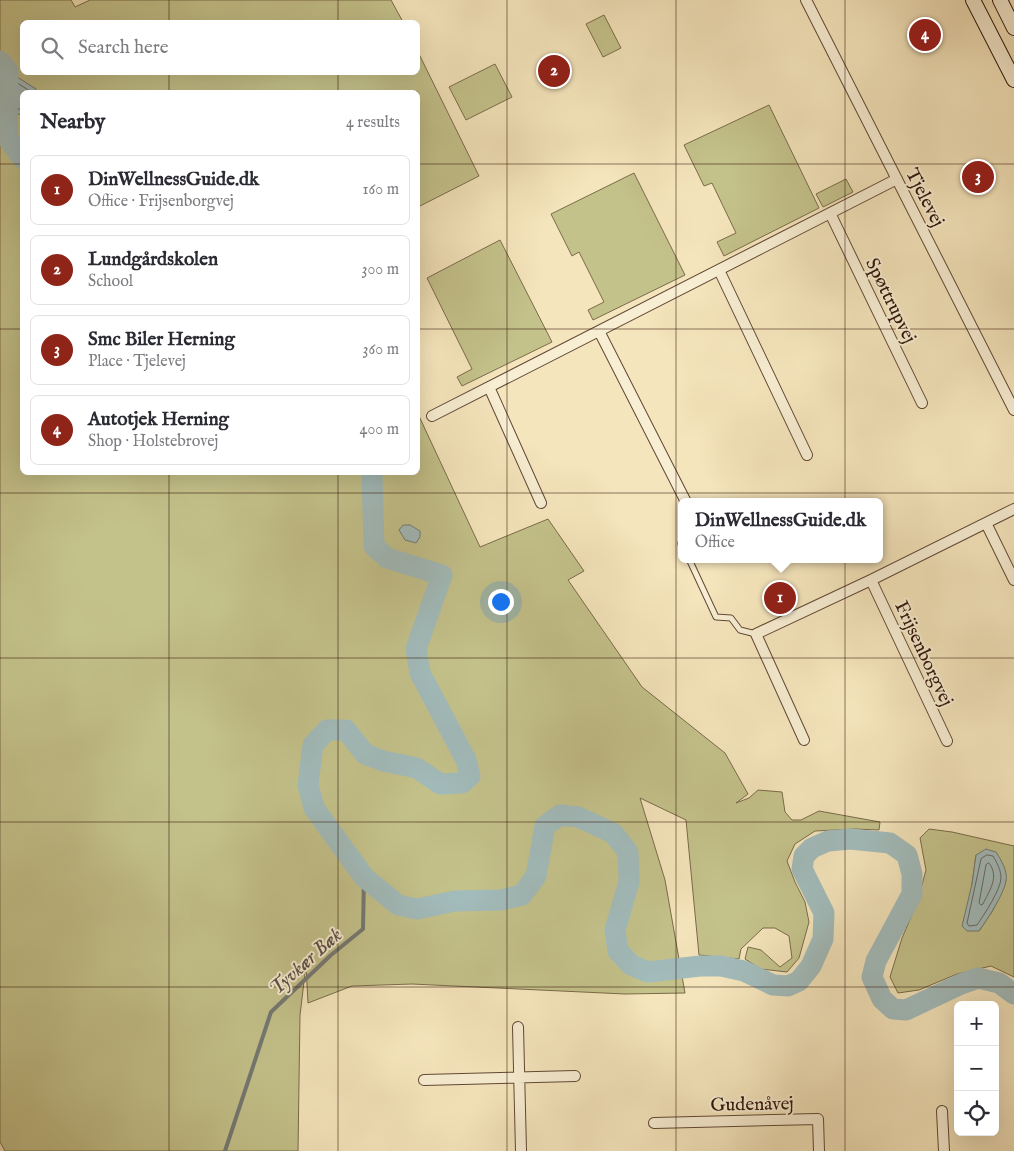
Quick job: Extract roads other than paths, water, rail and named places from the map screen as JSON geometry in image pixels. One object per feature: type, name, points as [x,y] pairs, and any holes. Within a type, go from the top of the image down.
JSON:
[{"type":"main road","points":[[973,0],[1014,80]]},
{"type":"main road","points":[[1000,0],[1014,28]]},
{"type":"street","name":"Tjelevej","points":[[806,0],[1014,410]]},
{"type":"street","points":[[432,416],[897,179]]},
{"type":"street","name":"Spøttrupvej","points":[[830,213],[922,403]]},
{"type":"street","points":[[719,270],[807,455]]},
{"type":"street","points":[[599,331],[684,498]]},
{"type":"street","points":[[488,387],[541,503]]},
{"type":"street","points":[[804,740],[756,634],[871,580],[1014,509]]},
{"type":"street","points":[[986,523],[1014,580]]},
{"type":"street","name":"Frijsenborgvej","points":[[871,580],[947,741]]},
{"type":"street","points":[[518,1027],[521,1151]]},
{"type":"street","points":[[424,1080],[575,1076]]},
{"type":"street","points":[[942,1111],[944,1151]]},
{"type":"street","name":"Gudenåvej","points":[[654,1123],[818,1119],[819,1151]]},
{"type":"lane","points":[[691,563],[716,616],[731,618],[740,630],[756,634]]},
{"type":"water","points":[[8,71],[36,90],[20,90],[20,114],[7,111]]},
{"type":"water","points":[[403,525],[410,525],[420,531],[420,537],[416,543],[405,540],[399,530]]},
{"type":"water","points":[[986,849],[996,852],[1002,862],[1006,877],[1005,886],[991,914],[979,931],[967,931],[962,926],[972,884],[976,855]]},
{"type":"waterway","points":[[0,61],[8,71],[7,137],[20,155]]},
{"type":"waterway","points":[[372,475],[374,546],[387,558],[442,575],[416,649],[420,673],[466,760],[470,776],[462,783],[440,784],[417,768],[383,761],[365,754],[346,730],[327,730],[313,745],[308,785],[314,808],[364,877],[398,905],[417,909],[455,901],[501,900],[522,895],[536,876],[545,826],[560,815],[578,817],[613,833],[628,852],[629,882],[615,930],[618,951],[631,965],[648,972],[700,966],[721,966],[744,971],[773,985],[788,986],[799,981],[811,966],[823,939],[824,913],[802,869],[804,856],[812,848],[828,841],[850,839],[890,843],[907,855],[912,874],[912,894],[876,961],[872,977],[882,999],[893,1009],[906,1010],[978,978],[999,983],[1014,994]]},
{"type":"waterway","name":"Tyvkær Bæk","points":[[225,1151],[271,1012],[331,955],[363,929],[364,877]]},
{"type":"place","name":"Autotjek Herning","points":[[925,35]]},
{"type":"place","name":"Lundgårdskolen","points":[[554,71]]},
{"type":"place","name":"Smc Biler Herning","points":[[978,177]]},
{"type":"place","name":"DinWellnessGuide.dk","points":[[780,598]]}]
